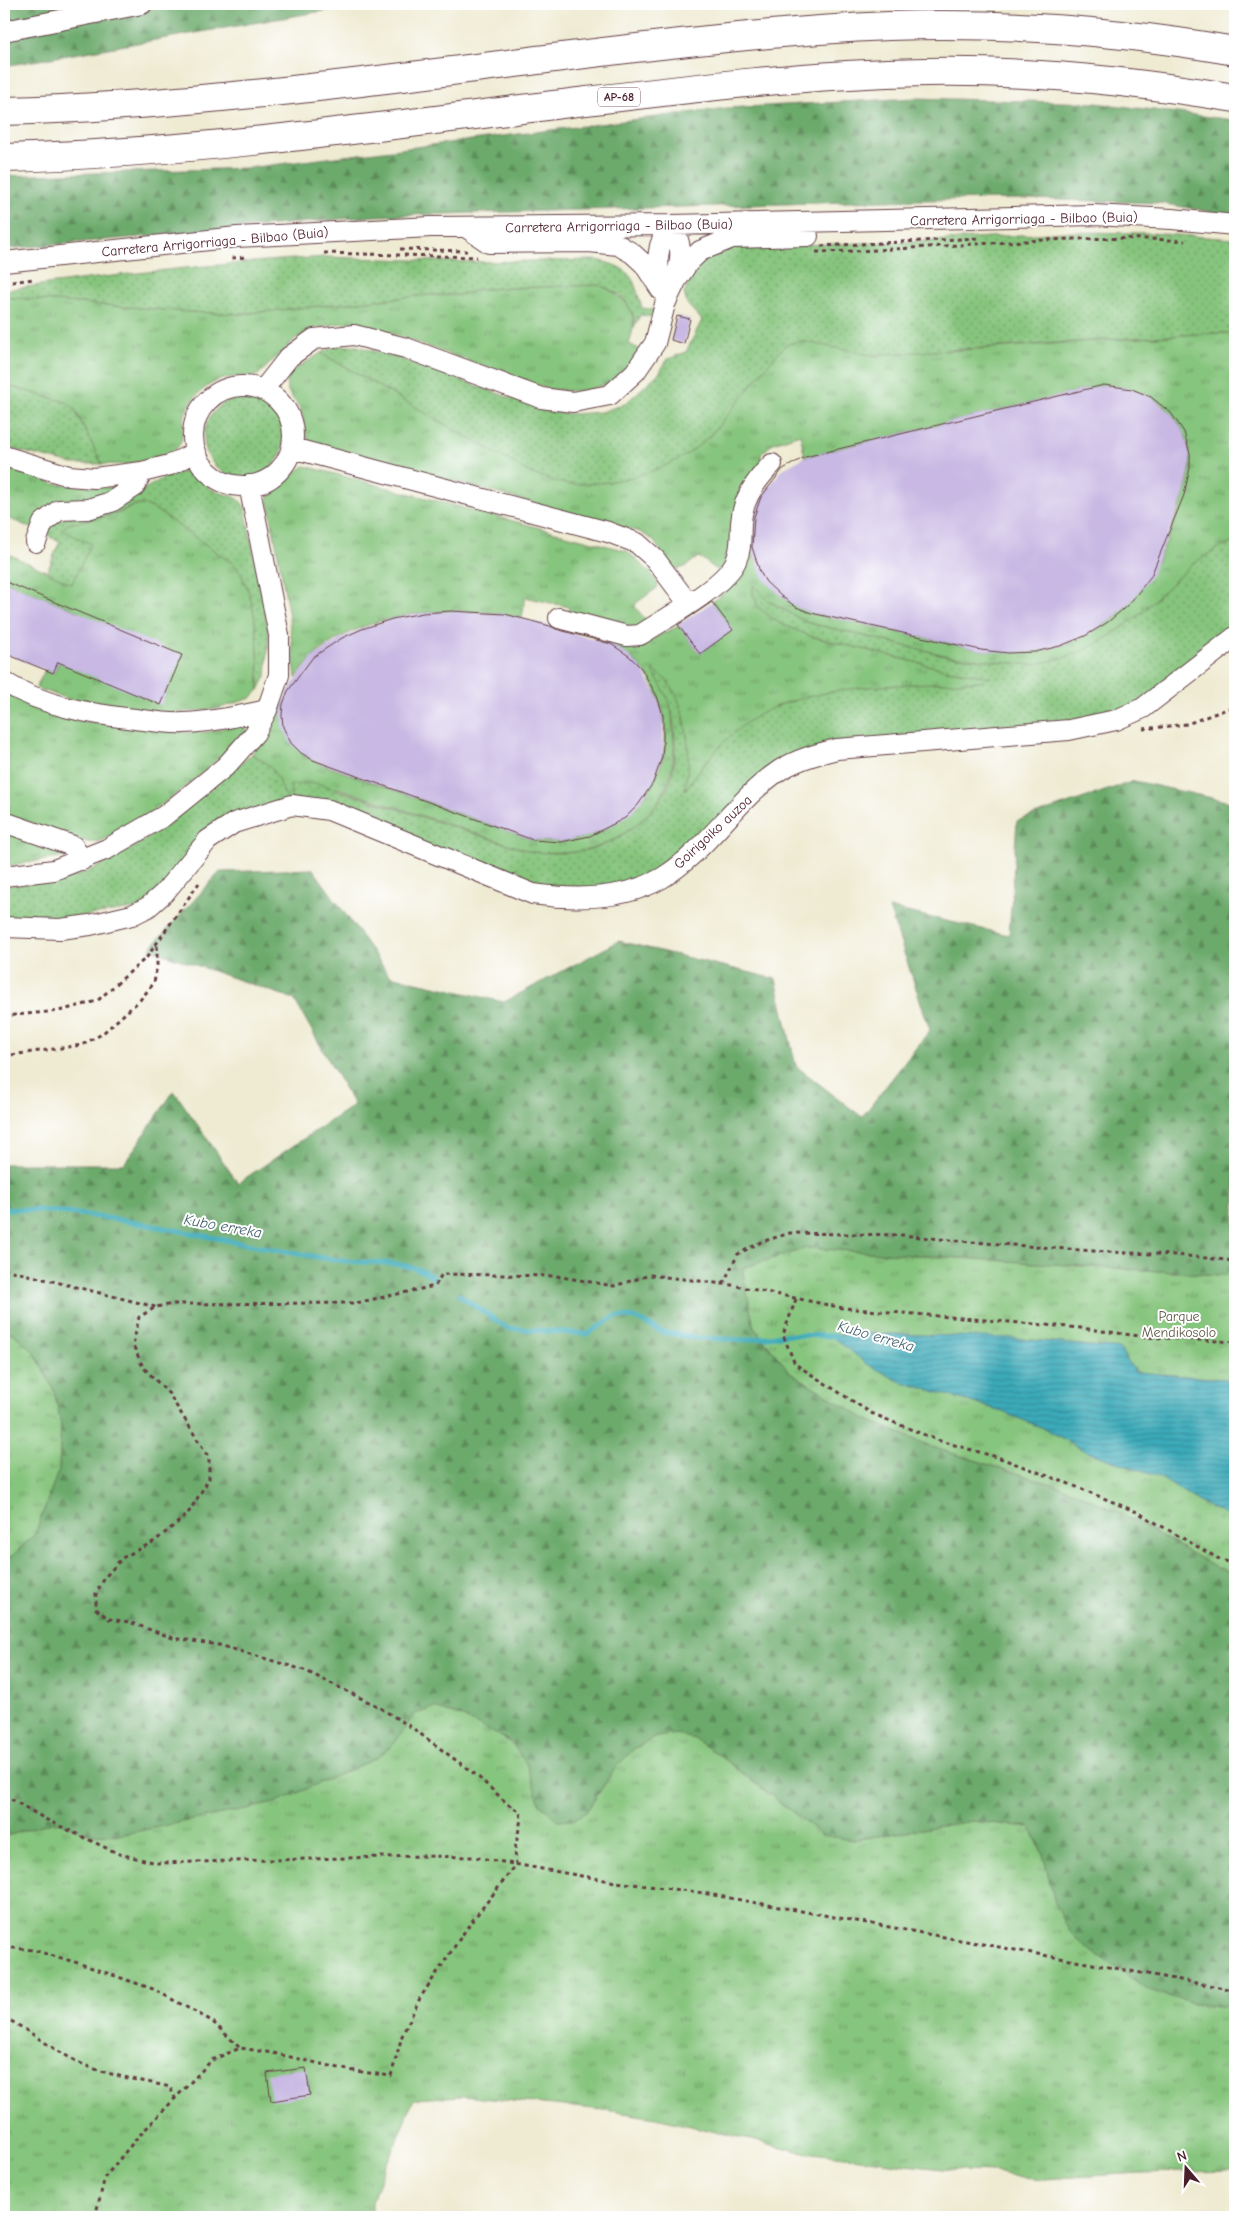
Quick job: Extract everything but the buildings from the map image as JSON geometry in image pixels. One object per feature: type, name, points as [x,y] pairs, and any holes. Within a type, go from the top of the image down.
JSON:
[{"type":"highway","points":[[4,112],[91,108],[217,98],[690,42],[839,29],[946,26],[1067,30],[1148,38],[1235,51]]},
{"type":"highway","name":"AP-68","points":[[4,158],[174,149],[266,140],[695,88],[866,74],[968,72],[1064,76],[1235,98]]},
{"type":"street","points":[[4,31],[142,4]]},
{"type":"street","name":"Carretera Arrigorriaga - Bilbao (Buia)","points":[[4,262],[237,237],[431,227],[671,225],[985,228],[1093,215],[1172,219],[1235,225]]},
{"type":"street","points":[[263,390],[289,357],[314,340],[354,335],[406,348],[541,398],[573,402],[610,395],[635,372],[655,343],[668,292],[681,260],[681,245],[671,225]]},
{"type":"street","points":[[467,228],[489,243],[589,242],[618,245],[632,253],[644,264],[668,292]]},
{"type":"street","points":[[668,292],[688,263],[700,251],[732,238],[919,233],[985,228]]},
{"type":"street","points":[[247,386],[263,390],[275,397],[284,407],[291,420],[292,448],[286,462],[276,473],[263,481],[249,485],[232,484],[216,478],[204,467],[196,452],[193,436],[195,420],[203,405],[216,394],[230,387],[247,386]]},
{"type":"street","points":[[292,448],[608,532],[637,543],[655,559],[688,603]]},
{"type":"street","points":[[4,456],[69,476],[94,478],[142,472],[170,465],[196,452]]},
{"type":"street","points":[[559,618],[628,636],[640,635],[715,585],[736,562],[740,550],[742,513],[758,479],[772,464]]},
{"type":"street","points":[[36,542],[43,523],[59,510],[88,508],[111,502],[134,487],[142,472]]},
{"type":"street","points":[[4,876],[54,870],[107,849],[164,816],[226,766],[255,733],[267,710],[279,675],[280,634],[249,485]]},
{"type":"street","name":"Goirigoiko auzoa","points":[[4,927],[60,929],[90,926],[132,916],[148,907],[164,893],[208,840],[234,823],[292,805],[329,810],[533,894],[556,898],[596,898],[634,889],[662,878],[684,862],[765,781],[808,756],[837,749],[1069,730],[1116,720],[1143,708],[1235,637]]},
{"type":"street","points":[[4,682],[22,693],[88,713],[152,722],[182,724],[208,722],[267,710]]},
{"type":"street","points":[[4,822],[73,846],[82,860]]},
{"type":"path","points":[[812,246],[985,228]]},
{"type":"path","points":[[808,252],[957,246],[1053,238],[1187,241]]},
{"type":"path","points":[[390,248],[475,250]]},
{"type":"path","points":[[323,253],[482,257]]},
{"type":"path","points":[[230,258],[249,257]]},
{"type":"path","points":[[4,283],[42,278]]},
{"type":"path","points":[[1136,729],[1187,724],[1235,706]]},
{"type":"path","points":[[4,1016],[60,1011],[97,1001],[147,957],[202,879]]},
{"type":"path","points":[[4,1056],[82,1045],[102,1034],[140,1000],[154,983],[158,965],[157,944]]},
{"type":"path","points":[[723,1284],[738,1254],[761,1242],[790,1233],[902,1235],[1107,1252],[1177,1255],[1235,1262]]},
{"type":"path","points":[[4,1269],[156,1307]]},
{"type":"path","points":[[95,2217],[105,2177],[136,2139],[212,2060],[240,2048],[273,2053],[348,2070],[391,2076],[402,2036],[420,1998],[470,1925],[516,1864],[515,1849],[522,1819],[520,1812],[446,1752],[377,1706],[304,1670],[220,1645],[173,1638],[129,1622],[109,1619],[96,1609],[96,1593],[106,1576],[122,1558],[155,1541],[188,1514],[209,1479],[209,1458],[169,1394],[143,1367],[133,1345],[139,1317],[156,1307],[173,1304],[356,1303],[435,1286],[442,1274],[556,1276],[614,1286],[650,1275],[723,1284],[843,1308],[1081,1328],[1146,1337],[1235,1342]]},
{"type":"path","points":[[796,1299],[783,1335],[795,1364],[871,1413],[936,1440],[1000,1458],[1072,1485],[1137,1512],[1219,1559],[1235,1564]]},
{"type":"path","points":[[4,1796],[47,1820],[119,1854],[157,1863],[422,1856],[474,1858],[616,1882],[697,1892],[1235,1990]]},
{"type":"path","points":[[4,1947],[32,1950],[152,1989],[212,2020],[240,2048]]},
{"type":"path","points":[[4,2016],[44,2043],[81,2063],[113,2076],[170,2087],[175,2098]]},
{"type":"green space","points":[[4,4],[364,4],[4,66]]},
{"type":"green space","points":[[916,98],[1096,103],[1235,120],[1235,216],[1160,203],[1030,199],[918,200],[375,216],[4,249],[4,176],[248,168],[727,108]]},
{"type":"green space","points":[[1064,232],[1149,233],[1235,239],[1235,333],[871,355],[801,341],[785,345],[719,425],[696,448],[663,467],[625,479],[587,484],[569,484],[532,474],[321,353],[336,346],[357,346],[398,358],[550,412],[573,414],[601,412],[625,404],[659,373],[668,359],[686,352],[702,320],[687,304],[684,293],[690,278],[702,263],[733,247],[931,241]]},
{"type":"green space","points":[[326,257],[467,262],[597,260],[624,270],[633,281],[642,308],[656,310],[655,317],[640,315],[634,328],[634,317],[627,303],[620,295],[600,285],[480,289],[460,295],[427,295],[240,314],[191,312],[4,297],[4,290],[84,279],[205,266]]},
{"type":"green space","points":[[600,285],[618,296],[630,308],[633,323],[629,344],[645,352],[613,382],[583,391],[548,389],[381,330],[342,323],[316,328],[296,338],[258,375],[225,378],[208,386],[199,393],[188,408],[184,418],[181,441],[174,450],[154,458],[129,464],[102,464],[74,408],[66,402],[4,385],[4,297],[191,312],[240,314],[427,295],[460,295],[480,289]]},
{"type":"green space","points":[[1235,333],[1235,544],[1234,542],[1169,586],[1140,614],[1115,633],[1085,650],[1063,658],[1032,665],[948,656],[805,622],[769,601],[754,586],[753,594],[810,636],[948,670],[992,677],[983,681],[849,690],[791,701],[774,707],[707,760],[684,791],[687,770],[685,722],[676,698],[654,672],[671,706],[674,744],[671,772],[662,796],[645,817],[628,831],[602,845],[576,852],[532,852],[337,788],[292,805],[272,770],[252,754],[283,704],[285,730],[293,744],[313,761],[533,840],[567,841],[597,833],[624,817],[645,796],[659,770],[665,740],[662,709],[649,678],[635,661],[606,641],[645,642],[679,626],[700,654],[732,630],[712,602],[727,590],[735,576],[751,537],[757,563],[769,584],[787,601],[811,613],[981,650],[1021,652],[1047,649],[1073,642],[1102,627],[1116,616],[1140,590],[1150,575],[1173,525],[1190,467],[1190,454],[1182,429],[1165,408],[1143,393],[1127,388],[1104,385],[805,457],[800,434],[773,443],[761,454],[762,467],[733,552],[720,570],[698,557],[685,567],[678,569],[672,567],[653,540],[640,532],[312,443],[306,434],[302,413],[288,391],[286,381],[291,372],[321,353],[532,474],[567,484],[709,437],[774,357],[785,345],[794,341],[947,351]]},
{"type":"green space","points":[[4,385],[66,402],[74,408],[102,464],[73,464],[4,447]]},
{"type":"green space","points":[[244,398],[259,401],[272,410],[281,423],[284,438],[281,453],[272,466],[259,475],[244,478],[229,475],[216,466],[207,453],[204,438],[207,423],[216,410],[229,401]]},
{"type":"green space","points":[[305,466],[627,551],[651,573],[658,584],[657,588],[636,603],[635,607],[645,619],[644,625],[638,629],[569,614],[569,607],[525,597],[522,618],[497,613],[470,611],[441,611],[413,614],[385,620],[358,629],[334,641],[313,657],[296,678],[288,610],[268,499],[285,481]]},
{"type":"green space","points":[[4,467],[55,484],[113,488],[113,494],[34,529],[5,517],[9,508],[4,505]]},
{"type":"green space","points":[[185,471],[197,476],[215,491],[236,498],[245,508],[269,634],[266,676],[259,690],[256,625],[253,608],[243,577],[235,565],[153,508],[146,505],[135,505],[113,515],[68,524],[61,530],[91,544],[72,584],[47,572],[60,541],[50,537],[48,532],[52,523],[133,496],[163,478]]},
{"type":"green space","points":[[135,505],[146,505],[153,508],[235,565],[243,577],[253,608],[256,625],[259,690],[251,698],[217,709],[161,714],[77,702],[36,688],[45,670],[54,673],[79,612],[4,581],[4,552],[72,583],[60,530],[77,520],[107,517]]},
{"type":"green space","points":[[1234,542],[1235,637],[1121,718],[808,756],[662,878],[556,897],[329,810],[234,823],[148,907],[4,927],[4,886],[61,880],[86,872],[112,860],[137,845],[187,809],[252,754],[272,769],[292,804],[290,785],[316,783],[532,852],[575,852],[602,846],[639,823],[660,801],[667,788],[674,764],[674,722],[668,701],[653,671],[663,677],[671,687],[678,699],[686,727],[688,767],[685,790],[730,736],[749,721],[772,708],[829,692],[894,685],[982,681],[991,677],[948,670],[810,636],[779,623],[759,608],[753,594],[753,585],[769,601],[805,622],[948,656],[1032,665],[1085,650],[1115,633],[1140,614],[1192,564],[1219,548]]},
{"type":"green space","points":[[4,693],[75,720],[188,733],[208,732],[243,723],[247,727],[246,732],[217,759],[188,785],[156,809],[106,839],[86,842],[50,832],[4,814]]},
{"type":"green space","points":[[1134,781],[1235,803],[1235,1276],[807,1248],[742,1268],[754,1328],[790,1372],[865,1419],[935,1448],[1071,1490],[1134,1520],[1216,1568],[1235,1573],[1235,2007],[1194,2004],[1149,1990],[1084,1946],[1069,1931],[1055,1903],[1043,1854],[1030,1827],[972,1821],[853,1840],[822,1835],[722,1757],[695,1739],[677,1734],[656,1737],[635,1748],[616,1767],[586,1812],[573,1820],[558,1821],[540,1804],[526,1763],[511,1742],[461,1716],[434,1708],[415,1714],[394,1744],[378,1757],[275,1803],[120,1835],[88,1834],[59,1822],[41,1825],[4,1837],[4,1564],[35,1534],[59,1469],[61,1424],[54,1390],[34,1352],[14,1334],[4,1330],[4,1164],[124,1164],[174,1091],[238,1183],[354,1105],[294,999],[149,949],[220,872],[313,869],[390,976],[504,1002],[619,941],[776,979],[796,1066],[862,1117],[930,1030],[889,908],[1009,935],[1017,821]]},
{"type":"green space","points":[[4,828],[62,852],[65,857],[4,866]]},
{"type":"green space","name":"Parque Mendikosolo","points":[[807,1248],[1235,1276],[1235,1380],[1135,1372],[1120,1349],[1011,1338],[906,1336],[899,1381],[995,1409],[1046,1429],[1085,1451],[1159,1477],[1201,1503],[1235,1519],[1235,1573],[1216,1568],[1134,1520],[1071,1490],[935,1448],[865,1419],[790,1372],[754,1328],[742,1268]]},
{"type":"green space","points":[[4,1330],[14,1334],[34,1352],[54,1390],[61,1424],[59,1469],[35,1534],[4,1564]]},
{"type":"green space","points":[[434,1708],[473,1721],[509,1742],[526,1763],[540,1804],[586,1812],[616,1767],[635,1748],[656,1737],[677,1734],[695,1739],[722,1757],[822,1835],[853,1840],[972,1821],[1030,1827],[1043,1854],[1055,1903],[1194,2004],[1235,2007],[1235,2171],[1139,2173],[1043,2179],[1003,2175],[995,2172],[962,2171],[906,2165],[798,2151],[656,2118],[605,2110],[462,2096],[414,2099],[376,2189],[372,2202],[372,2217],[4,2217],[4,1837],[41,1825],[59,1822],[88,1834],[394,1744],[415,1714]]},
{"type":"water","points":[[864,1333],[1011,1338],[1120,1349],[1135,1372],[1235,1380],[1235,1519],[1201,1503],[1159,1477],[1085,1451],[1046,1429],[995,1409],[899,1381],[867,1364],[830,1335]]},
{"type":"waterway","name":"Kubo erreka","points":[[4,1209],[88,1215],[172,1229],[296,1254],[338,1260],[388,1263],[412,1267],[434,1278]]},
{"type":"waterway","name":"Kubo erreka","points":[[459,1295],[507,1328],[587,1334],[616,1316],[635,1318],[662,1332],[698,1338],[745,1340],[783,1335],[836,1336]]}]
